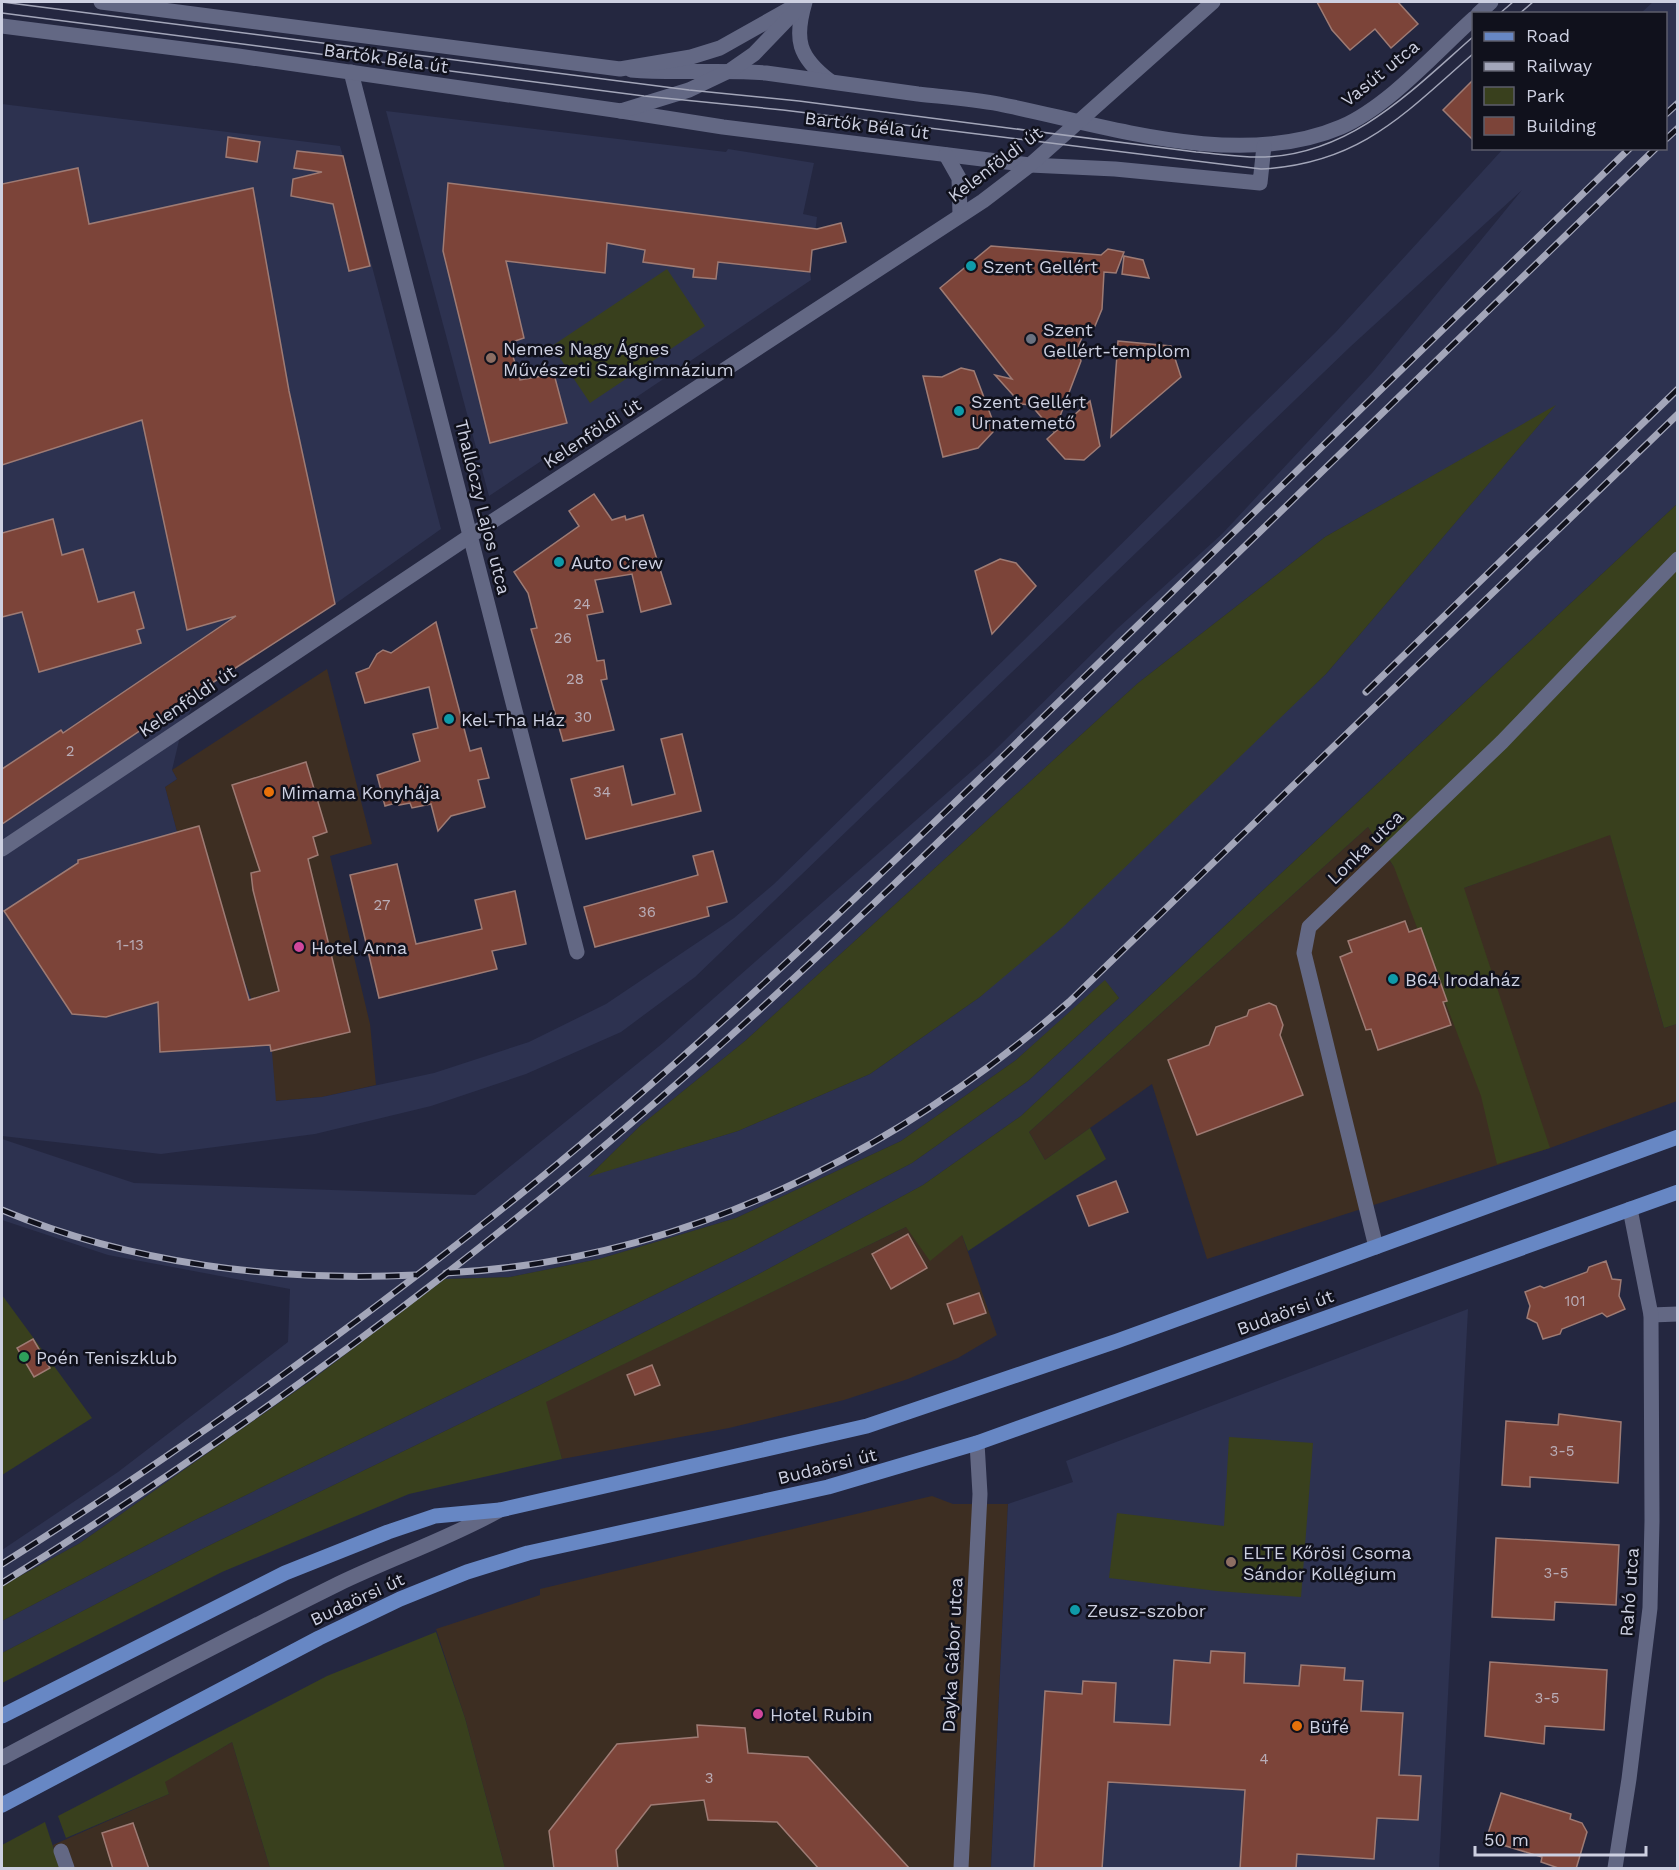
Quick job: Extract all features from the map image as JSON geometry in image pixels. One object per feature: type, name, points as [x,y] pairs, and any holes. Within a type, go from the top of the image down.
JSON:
[{"type":"main road","name":"Budaörsi út","points":[[2,1716],[285,1573],[350,1545],[435,1516],[500,1510],[867,1426],[971,1393],[1677,1137]]},
{"type":"main road","name":"Budaörsi út","points":[[2,1805],[319,1638],[400,1599],[467,1572],[528,1553],[848,1482],[978,1443],[1677,1192]]},
{"type":"street","name":"Bartók Béla út","points":[[2,26],[351,72],[723,128],[1030,165],[1115,169],[1260,183],[1264,146],[1216,144],[1076,123],[998,104],[731,70],[668,73],[620,69],[101,2]]},
{"type":"street","points":[[620,69],[691,57],[720,48],[780,7],[804,2]]},
{"type":"street","points":[[621,111],[689,90],[731,70],[754,54],[804,2]]},
{"type":"street","points":[[804,2],[798,37],[810,62],[833,82]]},
{"type":"street","name":"Kelenföldi út","points":[[2,849],[470,536],[960,215],[1030,165],[1213,2]]},
{"type":"street","name":"Vasút utca","points":[[1264,146],[1306,139],[1342,126],[1361,116],[1407,79],[1472,19]]},
{"type":"street","name":"Thallóczy Lajos utca","points":[[351,72],[577,952]]},
{"type":"street","points":[[946,155],[958,178],[960,215]]},
{"type":"street","name":"Lonka utca","points":[[1376,1247],[1304,953],[1309,927],[1502,742],[1677,559]]},
{"type":"street","name":"Rahó utca","points":[[1615,1869],[1629,1779],[1650,1608],[1651,1315],[1630,1209]]},
{"type":"street","points":[[1651,1315],[1677,1314]]},
{"type":"street","name":"Dayka Gábor utca","points":[[961,1869],[980,1494],[978,1443]]},
{"type":"street","name":"Budaörsi út","points":[[2,1758],[294,1605],[366,1570],[454,1535],[500,1510]]},
{"type":"street","points":[[61,1851],[67,1869]]},
{"type":"shaded area","points":[[1653,2],[1677,2],[1677,504],[1021,1116],[923,1185],[757,1275],[540,1385],[204,1548],[2,1653],[2,1621],[193,1521],[746,1250],[912,1163],[1028,1081],[1119,998],[1105,981],[1016,1060],[901,1141],[736,1218],[599,1259],[510,1277],[445,1279],[313,1379],[80,1543],[2,1586],[2,1550],[118,1472],[288,1342],[290,1289],[108,1255],[2,1220],[2,1139],[134,1183],[475,1195],[663,1043],[989,756],[1118,628],[1222,534],[1373,372],[1522,190],[1350,347],[695,977],[621,1032],[526,1074],[431,1106],[315,1134],[161,1154],[2,1136],[2,104],[340,146],[343,156],[441,529],[335,604],[200,691],[182,728],[172,770],[177,779],[165,787],[177,832],[199,826],[243,978],[254,1008],[269,1015],[276,1101],[322,1097],[434,1073],[529,1042],[606,1004],[734,918],[774,884],[1336,332],[1502,150],[1667,150],[1667,12],[1642,12]],"holes":[[[1554,407],[1326,674],[980,997],[870,1074],[738,1131],[589,1176],[641,1125],[745,1041],[1138,683],[1325,537]]]},
{"type":"shaded area","points":[[386,111],[726,152],[728,149],[814,163],[803,214],[817,217],[811,280],[489,496]]},
{"type":"shaded area","points":[[327,669],[372,844],[330,856],[370,1024],[376,1085],[322,1097],[275,1101],[270,1045],[243,978],[199,826],[177,832],[165,787],[177,779],[172,770]]},
{"type":"shaded area","points":[[1368,827],[1394,867],[1464,888],[1610,834],[1664,1028],[1677,1024],[1677,1101],[1550,1148],[1207,1259],[1152,1084],[1045,1160],[1029,1132]]},
{"type":"shaded area","points":[[906,1227],[962,1235],[997,1335],[958,1358],[908,1379],[844,1400],[729,1428],[562,1459],[545,1402]]},
{"type":"shaded area","name":"ELTE Kőrösi Csoma Sándor Kollégium","points":[[1468,1309],[1439,1868],[991,1868],[1008,1504],[1073,1482],[1066,1461]]},
{"type":"shaded area","points":[[932,1496],[953,1504],[1008,1504],[991,1868],[505,1868],[465,1718],[436,1629],[540,1595],[540,1589]]},
{"type":"shaded area","points":[[232,1742],[270,1868],[60,1868],[53,1845],[169,1794],[164,1782]]},
{"type":"green space","points":[[667,269],[705,326],[590,403],[552,346]]},
{"type":"green space","points":[[1556,405],[1326,674],[1063,927],[980,997],[870,1074],[738,1131],[588,1177],[641,1125],[745,1041],[1138,683],[1325,537]]},
{"type":"green space","points":[[1677,504],[1677,1024],[1664,1028],[1610,835],[1464,888],[1550,1148],[1497,1164],[1481,1096],[1394,867],[1368,827],[1029,1132],[1045,1160],[1090,1128],[1106,1159],[968,1251],[962,1235],[930,1261],[906,1227],[546,1402],[562,1459],[409,1494],[222,1572],[2,1683],[2,1653],[204,1548],[540,1385],[757,1275],[923,1185],[1021,1116]]},
{"type":"green space","points":[[1105,980],[1119,998],[1028,1081],[912,1163],[746,1250],[193,1521],[2,1621],[2,1586],[80,1543],[313,1379],[445,1279],[510,1277],[599,1259],[736,1218],[901,1141],[1016,1060]]},
{"type":"green space","name":"Poén Teniszklub","points":[[2,1295],[92,1418],[2,1475]]},
{"type":"green space","points":[[1229,1437],[1313,1443],[1301,1597],[1217,1591],[1109,1578],[1117,1513],[1224,1526]]},
{"type":"green space","points":[[436,1632],[465,1718],[505,1868],[270,1868],[232,1742],[165,1782],[169,1794],[66,1838],[58,1816],[327,1676]]},
{"type":"green space","points":[[45,1822],[60,1868],[2,1868],[2,1845]]},
{"type":"building","points":[[1317,2],[1398,2],[1418,24],[1391,48],[1375,29],[1350,50],[1332,30]]},
{"type":"building","points":[[1472,81],[1472,139],[1443,110]]},
{"type":"building","points":[[228,137],[260,142],[257,162],[226,157]]},
{"type":"building","points":[[297,151],[343,156],[370,266],[349,271],[333,204],[291,196],[293,179],[322,172],[294,168]]},
{"type":"building","points":[[78,168],[89,224],[253,188],[289,391],[335,604],[184,701],[2,824],[2,769],[61,730],[63,733],[236,616],[187,630],[142,420],[2,465],[2,184]]},
{"type":"building","points":[[448,183],[817,229],[841,223],[846,242],[812,250],[810,272],[718,262],[716,279],[693,277],[694,269],[643,262],[645,250],[607,243],[605,273],[506,261],[524,338],[509,343],[520,380],[554,374],[567,423],[490,443],[443,251]]},
{"type":"building","name":"Szent Gellért-templom","points":[[991,246],[1101,255],[1108,249],[1124,252],[1116,273],[1104,272],[1102,309],[1095,326],[1088,326],[1078,346],[1081,361],[1054,432],[1031,405],[1021,404],[995,375],[1012,379],[940,288]]},
{"type":"building","points":[[1124,256],[1143,260],[1149,278],[1122,274]]},
{"type":"building","points":[[1118,341],[1171,346],[1181,377],[1111,437]]},
{"type":"building","name":"Szent Gellért Urnatemető","points":[[961,368],[974,371],[994,424],[993,432],[978,448],[943,457],[923,376],[942,377]]},
{"type":"building","points":[[1090,401],[1100,446],[1084,460],[1065,459],[1047,439]]},
{"type":"building","points":[[594,494],[612,520],[625,516],[626,520],[643,515],[671,604],[641,612],[632,574],[595,580],[603,612],[587,615],[597,661],[604,660],[607,679],[601,680],[614,730],[563,741],[531,629],[537,628],[528,593],[514,572],[579,526],[569,511]]},
{"type":"building","points":[[53,519],[62,555],[83,549],[98,602],[134,592],[144,628],[137,630],[141,643],[39,672],[22,612],[2,617],[2,533]]},
{"type":"building","points":[[1000,559],[1016,563],[1036,586],[992,634],[975,571]]},
{"type":"building","name":"Kel-Tha Ház","points":[[436,622],[470,751],[481,748],[489,778],[478,780],[485,807],[451,816],[438,831],[431,804],[412,808],[410,803],[399,805],[399,802],[385,806],[377,775],[420,761],[413,734],[438,728],[429,687],[365,703],[356,673],[369,668],[377,654],[383,650],[391,653]]},
{"type":"building","points":[[682,734],[701,811],[586,839],[571,779],[623,766],[632,805],[675,794],[661,739]]},
{"type":"building","points":[[306,762],[327,832],[313,837],[318,855],[308,859],[350,1032],[271,1051],[270,1045],[160,1052],[158,1002],[106,1017],[72,1014],[4,911],[78,863],[78,860],[199,826],[249,1000],[279,991],[253,890],[251,873],[260,871],[232,785]]},
{"type":"building","points":[[713,851],[727,902],[707,907],[709,916],[595,947],[584,907],[698,875],[693,856]]},
{"type":"building","points":[[397,864],[416,944],[482,929],[475,900],[515,891],[526,944],[492,951],[497,969],[379,998],[350,875]]},
{"type":"building","name":"B64 Irodaház","points":[[1405,921],[1409,932],[1421,928],[1447,1001],[1443,1002],[1451,1025],[1378,1050],[1371,1029],[1366,1030],[1340,957],[1352,952],[1348,941]]},
{"type":"building","points":[[1269,1003],[1276,1006],[1283,1025],[1280,1035],[1303,1095],[1197,1135],[1168,1060],[1209,1045],[1216,1027],[1247,1016],[1249,1010]]},
{"type":"building","points":[[1116,1181],[1128,1212],[1089,1226],[1077,1196]]},
{"type":"building","points":[[908,1234],[927,1268],[891,1289],[872,1254]]},
{"type":"building","points":[[1606,1261],[1612,1279],[1621,1280],[1619,1296],[1625,1309],[1607,1317],[1602,1313],[1562,1329],[1560,1334],[1543,1339],[1537,1323],[1527,1318],[1530,1306],[1525,1292],[1540,1286],[1544,1288],[1587,1272],[1589,1267]]},
{"type":"building","points":[[979,1293],[986,1313],[954,1324],[947,1304]]},
{"type":"building","points":[[33,1339],[50,1368],[34,1377],[17,1348]]},
{"type":"building","points":[[652,1365],[660,1385],[635,1395],[627,1375]]},
{"type":"building","points":[[1559,1414],[1621,1422],[1618,1483],[1530,1477],[1530,1487],[1502,1485],[1506,1421],[1558,1425]]},
{"type":"building","points":[[1496,1538],[1619,1545],[1616,1605],[1555,1602],[1554,1620],[1492,1617]]},
{"type":"building","points":[[1211,1651],[1245,1653],[1244,1683],[1299,1686],[1301,1665],[1345,1668],[1344,1680],[1363,1681],[1361,1711],[1403,1713],[1399,1775],[1421,1776],[1418,1820],[1377,1818],[1374,1859],[1297,1854],[1296,1869],[1240,1869],[1245,1790],[1108,1782],[1102,1869],[1034,1869],[1045,1691],[1082,1694],[1083,1681],[1116,1683],[1114,1722],[1170,1725],[1174,1660],[1210,1663]]},
{"type":"building","points":[[1490,1662],[1607,1670],[1604,1730],[1545,1726],[1544,1744],[1485,1736]]},
{"type":"building","points":[[697,1725],[745,1728],[748,1753],[808,1757],[910,1869],[819,1869],[777,1822],[708,1820],[704,1800],[651,1805],[616,1850],[618,1869],[554,1869],[549,1831],[617,1744],[698,1737]]},
{"type":"building","points":[[1501,1793],[1571,1814],[1570,1819],[1582,1823],[1587,1832],[1576,1869],[1561,1869],[1541,1862],[1542,1857],[1486,1840]]},
{"type":"building","points":[[133,1823],[149,1869],[113,1869],[102,1833]]},
{"type":"tram line","points":[[2,2],[689,90],[799,101],[1196,152],[1256,157],[1297,153],[1326,144],[1353,131],[1379,116],[1427,78],[1472,38]]},
{"type":"tram line","points":[[1501,12],[1513,2]]},
{"type":"tram line","points":[[1521,12],[1533,2]]},
{"type":"tram line","points":[[2,13],[644,96],[783,110],[1261,169],[1296,165],[1326,157],[1353,146],[1402,115],[1472,55]]},
{"type":"railway","points":[[1667,113],[1678,103]]},
{"type":"railway","points":[[1667,138],[1678,128]]},
{"type":"railway","points":[[2,1564],[206,1429],[404,1285],[532,1185],[671,1067],[937,820],[1628,150]]},
{"type":"railway","points":[[2,1583],[148,1489],[361,1339],[566,1178],[696,1067],[1008,776],[1654,150]]},
{"type":"railway","points":[[1366,692],[1678,389]]},
{"type":"railway","points":[[446,1273],[533,1264],[618,1247],[701,1222],[780,1190],[857,1151],[931,1107],[1002,1057],[1069,1002],[1678,414]]},
{"type":"railway","points":[[2,1210],[51,1229],[102,1244],[206,1265],[258,1272],[311,1275],[416,1275]]},
{"type":"place","name":"Szent Gellért","points":[[971,266]]},
{"type":"place","name":"Szent Gellért-templom","points":[[1031,339]]},
{"type":"place","name":"Nemes Nagy Ágnes Művészeti Szakgimnázium","points":[[491,358]]},
{"type":"place","name":"Szent Gellért Urnatemető","points":[[959,411]]},
{"type":"place","name":"Auto Crew","points":[[559,562]]},
{"type":"place","name":"Kel-Tha Ház","points":[[449,719]]},
{"type":"place","name":"Mimama Konyhája","points":[[269,792]]},
{"type":"place","name":"Hotel Anna","points":[[299,947]]},
{"type":"place","name":"B64 Irodaház","points":[[1393,979]]},
{"type":"place","name":"Poén Teniszklub","points":[[24,1357]]},
{"type":"place","name":"ELTE Kőrösi Csoma Sándor Kollégium","points":[[1231,1562]]},
{"type":"place","name":"Zeusz-szobor","points":[[1075,1610]]},
{"type":"place","name":"Hotel Rubin","points":[[758,1714]]},
{"type":"place","name":"Büfé","points":[[1297,1726]]}]
